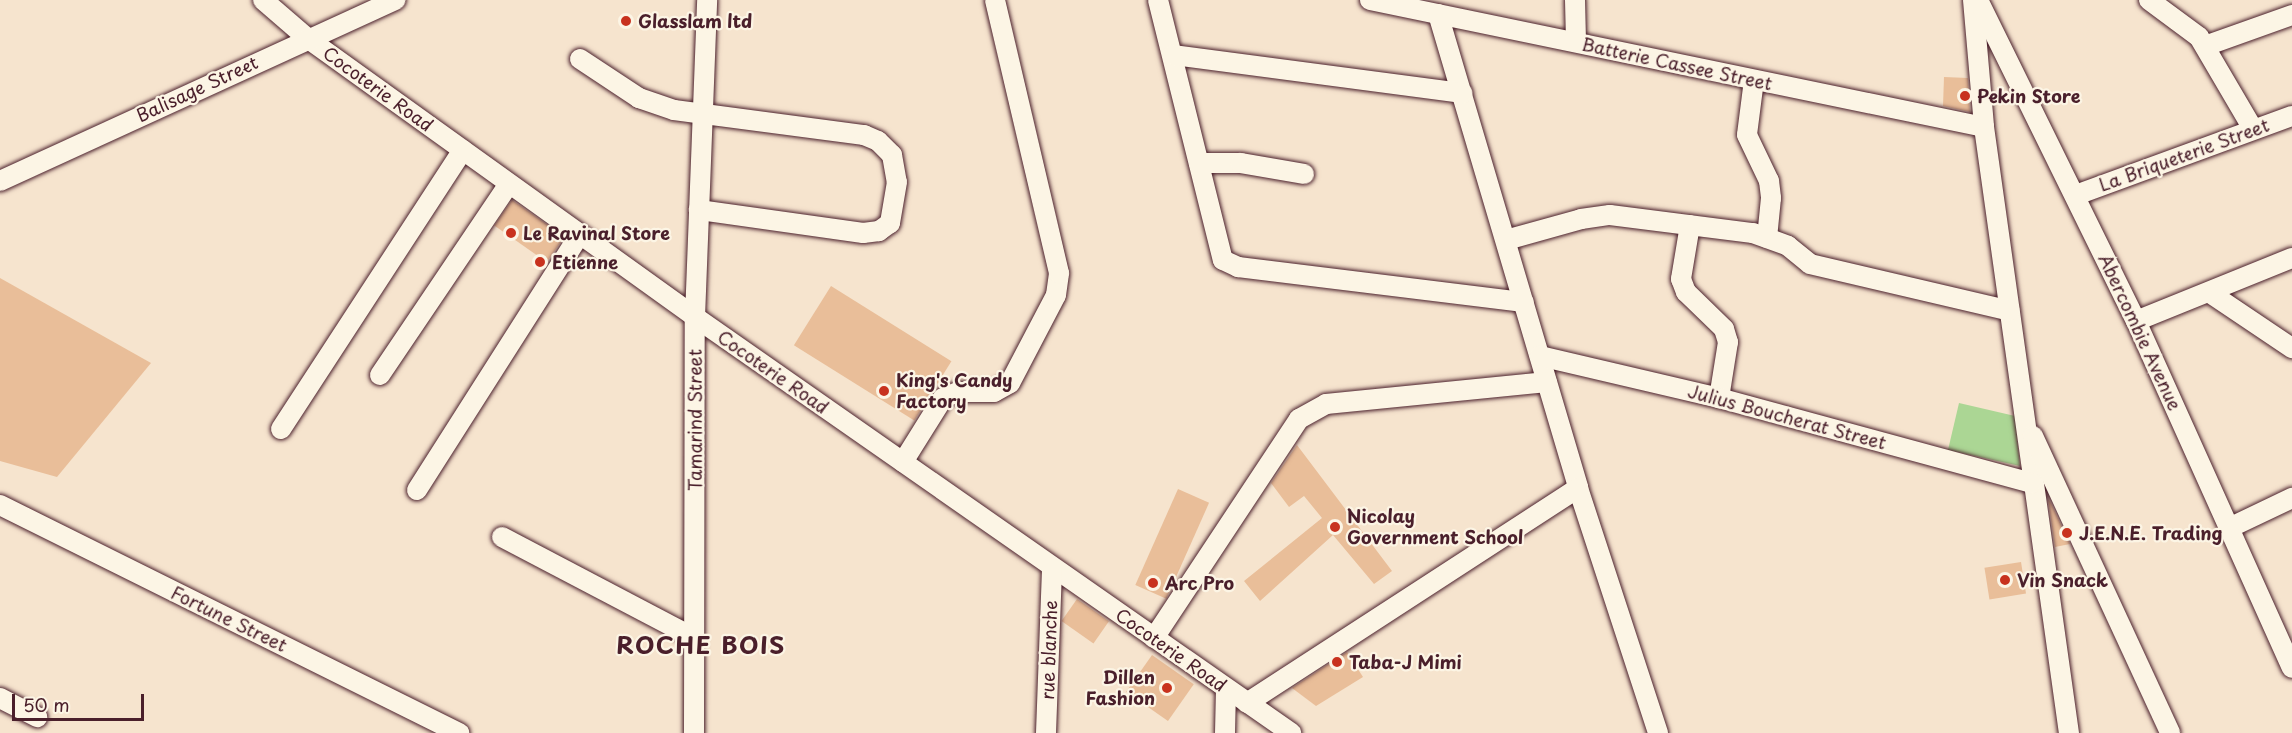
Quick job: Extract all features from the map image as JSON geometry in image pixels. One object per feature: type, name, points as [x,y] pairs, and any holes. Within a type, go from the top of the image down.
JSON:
[{"type":"street","name":"Cocoterie Road","points":[[263,0],[307,38],[695,317],[1291,733]]},
{"type":"street","name":"Balisage Street","points":[[0,181],[307,38],[396,0]]},
{"type":"street","name":"Tamarind Street","points":[[694,733],[695,317],[707,0]]},
{"type":"street","points":[[903,462],[943,398],[958,392],[994,392],[1010,383],[1056,295],[1059,273],[995,0]]},
{"type":"street","points":[[1158,0],[1223,260],[1229,265],[1524,302]]},
{"type":"street","name":"Batterie Cassee Street","points":[[1370,0],[1984,127]]},
{"type":"street","points":[[1575,0],[1576,42]]},
{"type":"street","points":[[1973,0],[1984,127],[2027,424],[2032,483],[2069,733]]},
{"type":"street","name":"Abercombie Avenue","points":[[1978,0],[2076,195],[2136,321],[2229,528],[2286,639],[2292,668]]},
{"type":"street","points":[[2150,0],[2192,30],[2205,46],[2253,129]]},
{"type":"street","points":[[1438,14],[1464,93],[1578,488],[1658,733]]},
{"type":"street","points":[[2205,46],[2292,15]]},
{"type":"street","points":[[1173,55],[1464,93]]},
{"type":"street","points":[[580,59],[639,98],[674,110],[864,135],[878,141],[892,155],[897,182],[890,223],[879,231],[862,233],[699,210]]},
{"type":"street","points":[[1754,80],[1747,135],[1769,181],[1771,198],[1767,238]]},
{"type":"street","name":"La Briqueterie Street","points":[[2076,195],[2292,116]]},
{"type":"street","points":[[281,429],[463,150]]},
{"type":"street","points":[[1199,163],[1241,163],[1304,174]]},
{"type":"street","points":[[380,375],[509,184]]},
{"type":"street","points":[[1506,240],[1581,219],[1610,215],[1753,233],[1788,246],[1810,264],[2010,311]]},
{"type":"street","points":[[1690,225],[1680,279],[1686,292],[1724,329],[1728,342],[1719,398]]},
{"type":"street","points":[[417,490],[580,234]]},
{"type":"street","points":[[2136,321],[2292,258]]},
{"type":"street","points":[[2210,293],[2292,348]]},
{"type":"street","name":"Julius Boucherat Street","points":[[1540,356],[1719,398],[2032,483]]},
{"type":"street","points":[[1154,639],[1299,419],[1326,404],[1548,382]]},
{"type":"street","points":[[2027,424],[2170,733]]},
{"type":"street","points":[[1247,703],[1578,488]]},
{"type":"street","points":[[2229,528],[2292,498]]},
{"type":"street","name":"Fortune Street","points":[[0,505],[459,733]]},
{"type":"street","points":[[502,537],[694,638]]},
{"type":"street","name":"rue blanche","points":[[1046,733],[1052,567]]},
{"type":"street","points":[[1225,733],[1226,689]]},
{"type":"street","points":[[0,698],[37,717]]},
{"type":"green space","points":[[1959,403],[2015,416],[2020,466],[1948,450]]},
{"type":"building","points":[[1944,77],[1968,78],[1970,112],[1943,106]]},
{"type":"building","points":[[512,200],[564,237],[547,262],[494,225]]},
{"type":"building","points":[[0,278],[151,363],[57,477],[0,461]]},
{"type":"building","points":[[831,286],[951,361],[914,421],[794,345]]},
{"type":"building","name":"Nicolay Government School","points":[[1297,445],[1392,571],[1374,584],[1333,535],[1260,601],[1244,581],[1322,518],[1304,496],[1289,507],[1271,483]]},
{"type":"building","points":[[1178,489],[1209,503],[1166,599],[1135,585]]},
{"type":"building","points":[[2048,499],[2051,503],[2070,544],[2055,547]]},
{"type":"building","name":"Vin Snack","points":[[2021,562],[2026,594],[1989,599],[1984,568]]},
{"type":"building","points":[[1077,599],[1109,621],[1093,643],[1062,621]]},
{"type":"building","name":"Taba-J Mimi","points":[[1347,652],[1363,677],[1316,706],[1292,688]]},
{"type":"building","points":[[1152,655],[1194,684],[1168,721],[1126,692]]},
{"type":"place","name":"Glasslam ltd","points":[[626,21]]},
{"type":"place","name":"Pekin Store","points":[[1965,96]]},
{"type":"place","name":"Le Ravinal Store","points":[[511,233]]},
{"type":"place","name":"Etienne","points":[[540,262]]},
{"type":"place","name":"King's Candy Factory","points":[[884,391]]},
{"type":"place","name":"Nicolay Government School","points":[[1335,527]]},
{"type":"place","name":"J.E.N.E. Trading","points":[[2067,533]]},
{"type":"place","name":"Vin Snack","points":[[2005,580]]},
{"type":"place","name":"Arc Pro","points":[[1153,583]]},
{"type":"place","name":"Taba-J Mimi","points":[[1337,662]]},
{"type":"place","name":"Dillen Fashion","points":[[1167,688]]},
{"type":"district","name":"ROCHE BOIS","points":[[701,645]]}]
